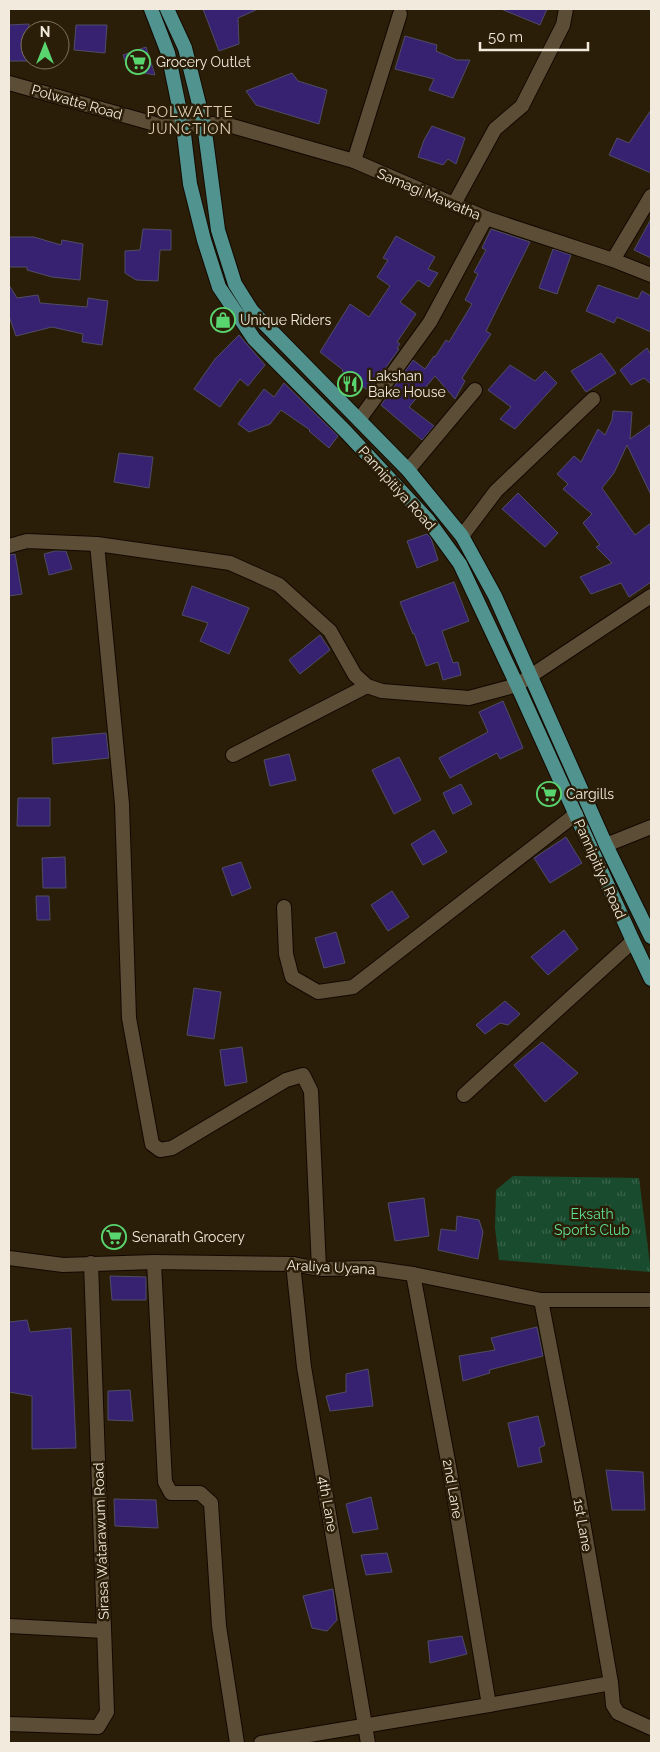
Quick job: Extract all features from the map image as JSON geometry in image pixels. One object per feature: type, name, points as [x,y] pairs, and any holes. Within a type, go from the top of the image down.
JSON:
[{"type":"main road","name":"Pannipitiya Road","points":[[151,9],[168,53],[183,126],[190,184],[204,240],[219,287],[254,339],[347,433],[428,520],[460,564],[576,814],[632,942],[651,979]]},
{"type":"main road","name":"Pannipitiya Road","points":[[169,10],[185,48],[204,124],[218,230],[235,284],[252,311],[408,470],[462,536],[495,596],[606,845],[651,937]]},
{"type":"street","points":[[454,204],[496,129],[522,106],[563,25],[566,9]]},
{"type":"street","points":[[354,161],[400,14]]},
{"type":"street","name":"Polwatte Road","points":[[9,83],[162,126],[204,124]]},
{"type":"street","name":"Samagi Mawatha","points":[[204,124],[225,124],[354,161],[486,218],[614,260],[651,276]]},
{"type":"street","points":[[614,260],[651,196]]},
{"type":"street","points":[[359,420],[430,322],[486,218]]},
{"type":"street","points":[[408,470],[475,390]]},
{"type":"street","points":[[462,536],[496,491],[593,399]]},
{"type":"street","points":[[9,546],[27,541],[97,544],[230,563],[279,585],[330,631],[355,675],[368,686],[382,691],[469,698],[517,685],[651,596]]},
{"type":"street","points":[[97,544],[122,804],[129,1018],[152,1144],[160,1150],[172,1148],[286,1080],[303,1075],[311,1091],[319,1269]]},
{"type":"street","points":[[233,755],[368,686]]},
{"type":"street","points":[[284,907],[286,954],[292,977],[318,992],[353,987],[576,814]]},
{"type":"street","points":[[606,845],[651,827]]},
{"type":"street","points":[[464,1095],[632,942]]},
{"type":"street","name":"Araliya Uyana","points":[[9,1258],[63,1265],[154,1262],[293,1264],[319,1269],[371,1268],[412,1274],[542,1300],[651,1300]]},
{"type":"street","points":[[154,1262],[165,1482],[171,1493],[200,1493],[211,1503],[219,1626],[237,1743]]},
{"type":"street","name":"Sirasa Watarawum Road","points":[[9,1724],[98,1727],[107,1712],[91,1263]]},
{"type":"street","name":"4th Lane","points":[[293,1264],[304,1366],[368,1743]]},
{"type":"street","name":"2nd Lane","points":[[412,1274],[452,1482],[489,1705]]},
{"type":"street","name":"1st Lane","points":[[542,1300],[578,1491],[611,1683],[612,1705],[618,1713],[651,1728]]},
{"type":"street","points":[[9,1626],[104,1631]]},
{"type":"street","points":[[260,1743],[611,1683]]},
{"type":"green space","name":"Eksath Sports Club","points":[[513,1176],[639,1178],[651,1272],[499,1260],[495,1228],[496,1190]]},
{"type":"building","points":[[203,9],[258,9],[238,18],[239,44],[219,51]]},
{"type":"building","points":[[501,9],[547,9],[540,25]]},
{"type":"building","points":[[20,24],[20,61],[9,61],[9,25]]},
{"type":"building","points":[[76,25],[107,25],[105,53],[74,50]]},
{"type":"building","points":[[405,36],[437,45],[436,51],[457,60],[470,60],[453,98],[429,90],[434,79],[395,69]]},
{"type":"building","name":"Grocery Outlet","points":[[146,47],[155,75],[128,70],[123,55]]},
{"type":"building","points":[[292,73],[298,81],[327,90],[319,124],[256,105],[246,91]]},
{"type":"building","points":[[651,110],[651,173],[609,155],[617,138],[629,143]]},
{"type":"building","points":[[432,126],[465,138],[456,164],[448,159],[443,165],[418,157],[424,140]]},
{"type":"building","points":[[651,219],[651,258],[634,250]]},
{"type":"building","points":[[143,229],[171,230],[171,250],[160,250],[158,281],[136,280],[125,273],[125,251],[140,250]]},
{"type":"building","points":[[491,229],[530,242],[486,331],[491,334],[462,378],[465,381],[455,399],[435,376],[409,407],[434,426],[422,440],[381,405],[413,360],[425,369],[446,340],[449,342],[472,304],[465,300],[478,274],[474,272],[486,250],[482,248]]},
{"type":"building","points":[[396,236],[435,257],[428,269],[438,273],[429,287],[418,280],[400,302],[416,314],[397,342],[400,344],[397,348],[399,349],[369,391],[320,352],[350,304],[369,317],[390,286],[377,277],[388,260],[383,258]]},
{"type":"building","points":[[9,237],[34,237],[61,245],[62,240],[83,244],[80,280],[52,277],[27,270],[27,267],[9,267]]},
{"type":"building","points":[[553,249],[571,255],[557,294],[539,288]]},
{"type":"building","points":[[9,285],[17,298],[38,295],[40,303],[87,307],[88,298],[108,301],[102,345],[82,342],[83,334],[52,327],[16,336],[9,316]]},
{"type":"building","points":[[598,285],[638,299],[642,291],[651,296],[651,332],[617,317],[614,323],[586,311]]},
{"type":"building","points":[[239,335],[265,365],[248,386],[240,379],[220,407],[194,389],[215,359]]},
{"type":"building","points":[[647,348],[651,355],[651,384],[644,378],[631,385],[620,370]]},
{"type":"building","points":[[601,353],[616,373],[586,392],[571,371]]},
{"type":"building","points":[[510,365],[535,381],[545,371],[557,383],[515,429],[500,419],[511,407],[488,390]]},
{"type":"building","points":[[284,383],[338,436],[329,448],[310,430],[281,410],[270,424],[249,432],[238,424],[264,389],[274,397]]},
{"type":"building","points":[[613,411],[632,412],[630,439],[651,424],[651,495],[627,445],[614,473],[602,488],[635,535],[651,523],[651,582],[629,597],[621,583],[591,594],[580,577],[612,563],[596,547],[600,545],[583,523],[592,514],[563,489],[568,484],[557,474],[574,456],[581,462],[598,429],[605,435],[612,420]]},
{"type":"building","points":[[119,453],[153,457],[149,488],[114,482]]},
{"type":"building","points":[[518,493],[558,533],[545,547],[502,509]]},
{"type":"building","points":[[427,534],[431,538],[438,560],[417,568],[407,541]]},
{"type":"building","points":[[66,551],[72,569],[49,575],[44,554]]},
{"type":"building","points":[[15,554],[22,594],[9,596],[9,555]]},
{"type":"building","points":[[454,582],[469,621],[442,631],[453,663],[458,662],[461,675],[443,680],[438,662],[426,666],[400,602]]},
{"type":"building","points":[[192,586],[249,608],[229,654],[200,641],[208,623],[182,615]]},
{"type":"building","points":[[320,635],[330,650],[300,674],[289,660]]},
{"type":"building","points":[[503,701],[523,748],[500,759],[497,753],[450,778],[439,758],[488,732],[479,712]]},
{"type":"building","points":[[106,733],[109,758],[53,764],[52,738]]},
{"type":"building","points":[[289,754],[296,780],[270,786],[264,760]]},
{"type":"building","points":[[399,757],[421,800],[394,814],[372,770]]},
{"type":"building","points":[[461,784],[472,804],[453,814],[443,793]]},
{"type":"building","points":[[18,798],[50,798],[50,826],[17,826]]},
{"type":"building","points":[[434,830],[447,852],[423,865],[411,844]]},
{"type":"building","points":[[566,837],[582,863],[550,883],[534,858]]},
{"type":"building","points":[[65,857],[66,888],[43,888],[42,858]]},
{"type":"building","points":[[241,862],[251,888],[232,896],[222,868]]},
{"type":"building","points":[[392,891],[409,917],[388,931],[371,905]]},
{"type":"building","points":[[36,896],[49,896],[50,920],[37,920]]},
{"type":"building","points":[[564,930],[578,949],[548,975],[531,957]]},
{"type":"building","points":[[336,932],[345,963],[324,968],[315,938]]},
{"type":"building","points":[[194,988],[221,992],[214,1039],[187,1035]]},
{"type":"building","points":[[505,1001],[520,1014],[508,1025],[500,1023],[485,1034],[476,1025]]},
{"type":"building","points":[[542,1042],[578,1073],[545,1102],[514,1065]]},
{"type":"building","points":[[242,1047],[247,1082],[225,1086],[220,1050]]},
{"type":"building","points":[[424,1198],[429,1236],[395,1241],[388,1203]]},
{"type":"building","points":[[457,1216],[479,1220],[483,1232],[478,1259],[438,1250],[441,1229],[456,1231]]},
{"type":"building","points":[[110,1276],[146,1277],[146,1300],[112,1300]]},
{"type":"building","points":[[27,1320],[30,1332],[71,1328],[76,1448],[32,1449],[32,1396],[9,1392],[9,1322]]},
{"type":"building","points":[[537,1327],[543,1356],[489,1370],[490,1373],[463,1381],[459,1356],[495,1350],[491,1338]]},
{"type":"building","points":[[368,1369],[373,1406],[330,1411],[326,1396],[346,1392],[346,1374]]},
{"type":"building","points":[[130,1390],[133,1421],[108,1420],[108,1391]]},
{"type":"building","points":[[538,1416],[545,1445],[539,1448],[542,1462],[518,1467],[508,1423]]},
{"type":"building","points":[[606,1470],[643,1472],[645,1510],[612,1510]]},
{"type":"building","points":[[371,1497],[378,1529],[353,1533],[346,1504]]},
{"type":"building","points":[[114,1499],[156,1500],[158,1528],[115,1526]]},
{"type":"building","points":[[387,1553],[392,1572],[366,1575],[361,1555]]},
{"type":"building","points":[[333,1589],[337,1620],[327,1631],[312,1628],[303,1596]]},
{"type":"building","points":[[462,1636],[467,1654],[430,1663],[428,1641]]},
{"type":"place","name":"Grocery Outlet","points":[[138,62]]},
{"type":"place","name":"Unique Riders","points":[[223,320]]},
{"type":"place","name":"Lakshan Bake House","points":[[350,384]]},
{"type":"place","name":"Cargills","points":[[549,794]]},
{"type":"place","name":"Senarath Grocery","points":[[114,1237]]},
{"type":"district","name":"POLWATTE JUNCTION","points":[[190,120]]}]
